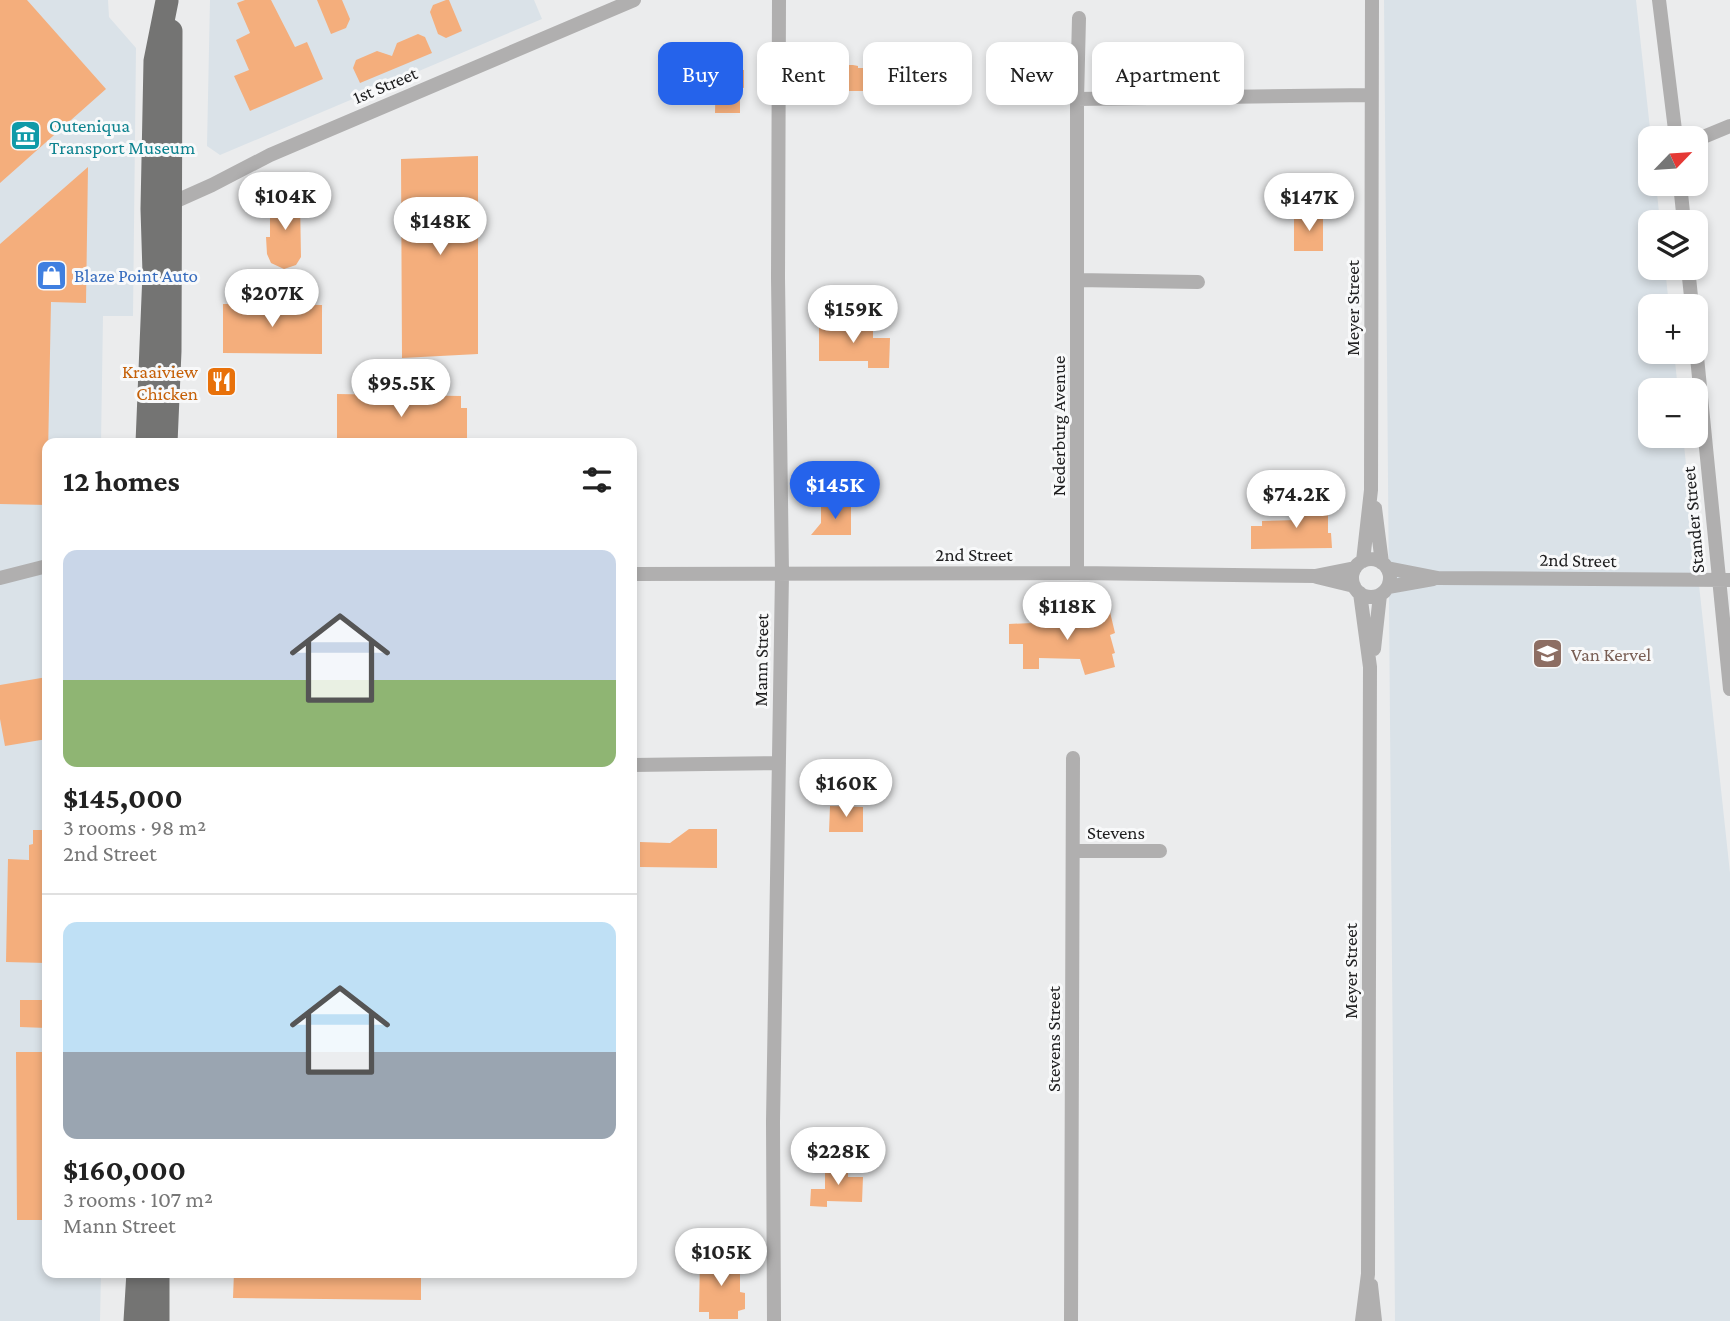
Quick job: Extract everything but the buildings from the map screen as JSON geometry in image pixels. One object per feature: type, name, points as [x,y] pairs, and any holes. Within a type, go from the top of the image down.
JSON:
[{"type":"highway","points":[[147,438],[154,273],[162,206],[172,34],[167,0]]},
{"type":"highway","points":[[162,206],[170,351],[166,438]]},
{"type":"highway","points":[[135,1321],[138,1278]]},
{"type":"highway","points":[[158,1278],[158,1321]]},
{"type":"street","name":"1st Street","points":[[162,206],[271,155],[634,0]]},
{"type":"street","name":"Mann Street","points":[[774,1321],[773,1122],[782,574],[778,278],[779,0]]},
{"type":"street","name":"Meyer Street","points":[[1359,564],[1371,490],[1371,0]]},
{"type":"street","points":[[1658,0],[1674,126]]},
{"type":"street","name":"Nederburg Avenue","points":[[1078,58],[1079,18]]},
{"type":"street","points":[[1078,99],[1370,95]]},
{"type":"street","name":"Nederburg Avenue","points":[[1077,105],[1077,573]]},
{"type":"street","points":[[1708,135],[1730,126]]},
{"type":"street","points":[[1077,279],[1198,282]]},
{"type":"street","name":"Stander Street","points":[[1698,364],[1724,581],[1730,689]]},
{"type":"street","name":"Meyer Street","points":[[1371,490],[1385,565]]},
{"type":"street","points":[[1370,559],[1385,565],[1390,574],[1384,591],[1369,597],[1357,589],[1352,577],[1359,564],[1370,559]]},
{"type":"street","name":"2nd Street","points":[[637,574],[1077,573],[1315,576],[1359,564]]},
{"type":"street","name":"2nd Street","points":[[1385,565],[1438,578],[1724,581]]},
{"type":"street","points":[[0,578],[42,567]]},
{"type":"street","name":"2nd Street","points":[[1315,576],[1357,589]]},
{"type":"street","name":"2nd Street","points":[[1384,591],[1438,578]]},
{"type":"street","name":"Meyer Street","points":[[1357,589],[1370,667],[1368,1274],[1362,1321]]},
{"type":"street","name":"Meyer Street","points":[[1370,667],[1384,591]]},
{"type":"street","name":"Stevens Street","points":[[1071,1321],[1073,758]]},
{"type":"street","points":[[637,765],[779,763]]},
{"type":"street","name":"Stevens","points":[[1073,851],[1160,851]]},
{"type":"street","name":"Meyer Street","points":[[1368,1274],[1375,1321]]},
{"type":"shaded area","points":[[0,0],[108,0],[109,17],[136,48],[133,316],[103,316],[101,438],[42,438],[42,1278],[101,1278],[100,1321],[0,1321]]},
{"type":"shaded area","points":[[210,0],[534,0],[542,19],[220,155],[207,146]]},
{"type":"shaded area","name":"Van Kervel","points":[[1384,0],[1636,0],[1650,126],[1638,126],[1638,196],[1657,196],[1659,210],[1638,210],[1638,280],[1666,280],[1668,294],[1638,294],[1638,364],[1675,364],[1677,378],[1638,378],[1638,448],[1684,448],[1730,873],[1730,1321],[1395,1321]]},
{"type":"place","name":"Outeniqua Transport Museum","points":[[26,136]]},
{"type":"place","name":"Blaze Point Auto","points":[[51,275]]},
{"type":"place","name":"Kraaiview Chicken","points":[[221,382]]},
{"type":"place","name":"Van Kervel","points":[[1548,654]]}]
